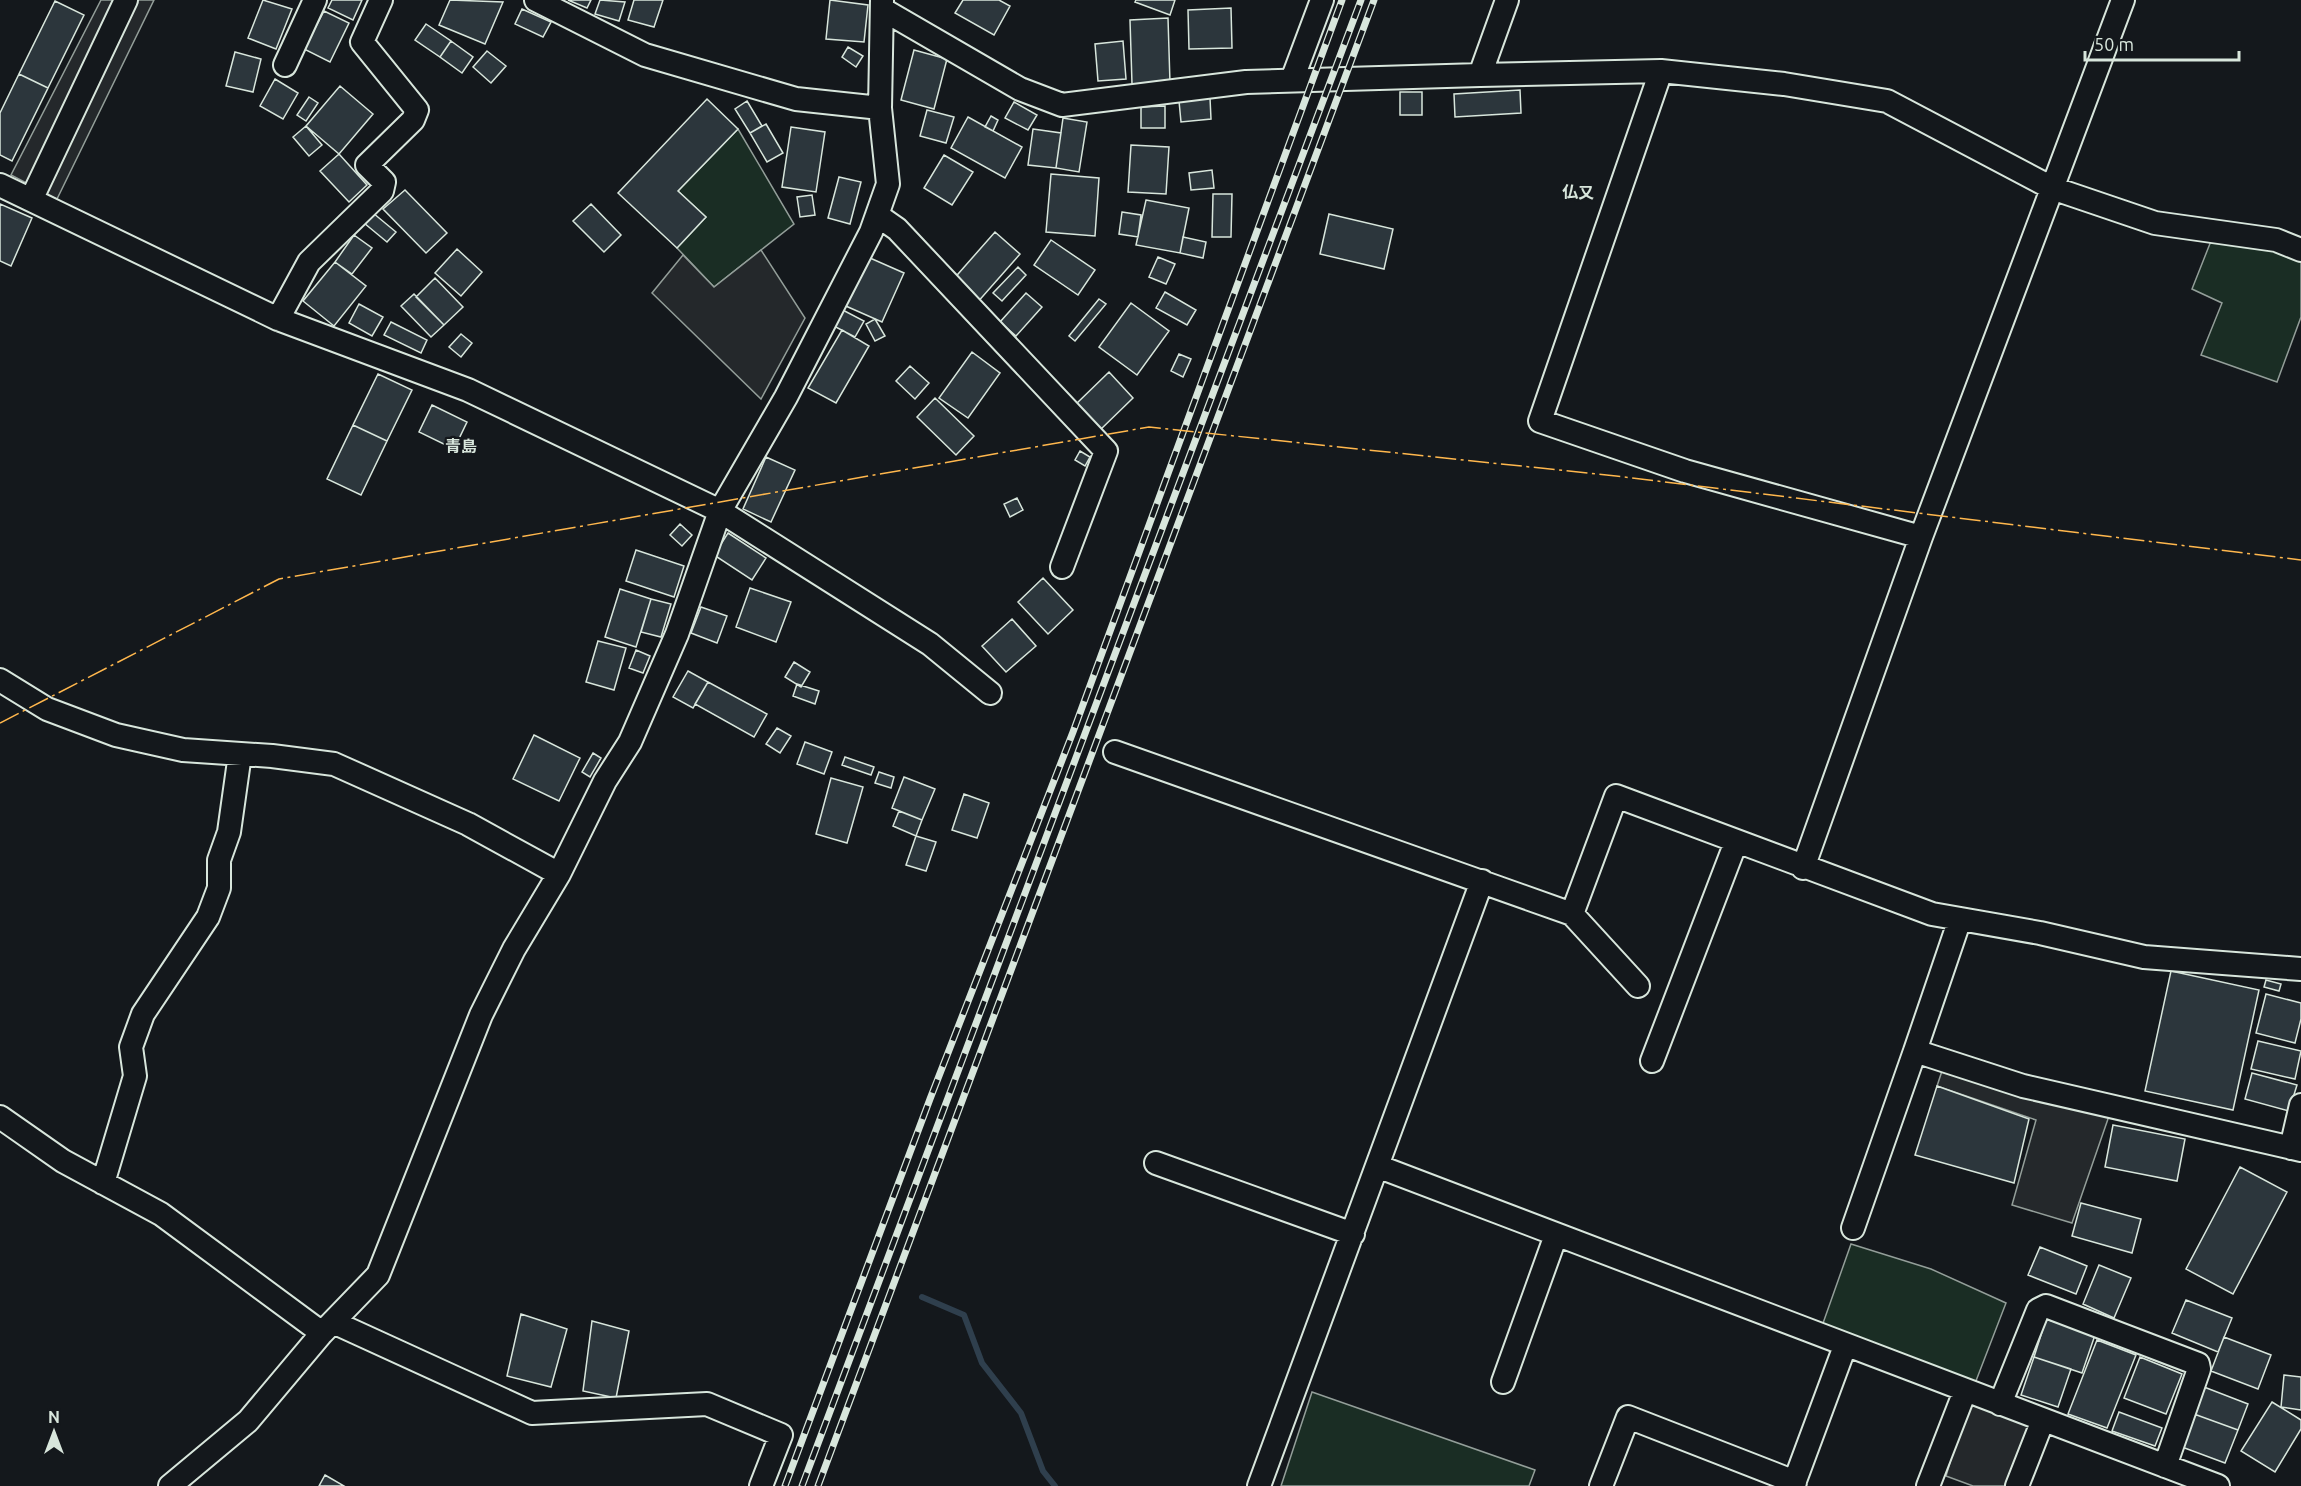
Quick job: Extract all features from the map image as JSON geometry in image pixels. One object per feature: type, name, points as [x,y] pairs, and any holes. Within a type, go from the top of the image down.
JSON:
[{"type":"street","points":[[31,200],[126,0]]},
{"type":"street","points":[[285,65],[315,0]]},
{"type":"street","points":[[278,319],[309,262],[382,191],[384,182],[367,165],[413,120],[417,110],[362,42],[381,0]]},
{"type":"street","points":[[537,0],[645,55],[796,99],[880,108]]},
{"type":"street","points":[[1292,80],[1322,0]]},
{"type":"street","points":[[1480,75],[1508,0]]},
{"type":"street","points":[[1803,868],[1921,537],[2123,0]]},
{"type":"street","points":[[882,4],[1020,89],[1062,105],[1246,82],[1661,71],[1784,84],[1887,101],[2052,188],[2155,223],[2276,240],[2301,250]]},
{"type":"street","points":[[170,1486],[248,1421],[328,1328],[378,1275],[481,1015],[514,949],[559,874],[605,781],[630,742],[677,634],[720,512],[786,396],[871,232],[888,184],[880,108],[882,4]]},
{"type":"street","points":[[1661,71],[1540,421],[1684,471],[1921,537]]},
{"type":"street","points":[[0,185],[278,319],[468,390],[720,512],[930,644],[990,693]]},
{"type":"street","points":[[877,215],[897,229],[1106,451],[1062,567]]},
{"type":"street","points":[[0,680],[47,709],[116,735],[183,750],[334,764],[468,824],[559,874]]},
{"type":"street","points":[[1115,752],[1572,914],[1638,986]]},
{"type":"street","points":[[103,1183],[135,1076],[131,1047],[142,1014],[208,917],[219,888],[219,860],[229,832],[240,754]]},
{"type":"street","points":[[1572,914],[1616,796],[1803,868],[1932,914],[2040,933],[2144,957],[2301,969]]},
{"type":"street","points":[[1652,1061],[1736,842]]},
{"type":"street","points":[[1259,1486],[1482,881]]},
{"type":"street","points":[[1853,1228],[1960,919]]},
{"type":"street","points":[[1915,1051],[2023,1086],[2296,1149],[2301,1105]]},
{"type":"street","points":[[0,1117],[63,1161],[161,1214],[328,1328],[532,1413],[707,1404],[781,1435],[761,1486]]},
{"type":"street","points":[[1156,1163],[1353,1234]]},
{"type":"street","points":[[1377,1166],[1845,1346],[2218,1486]]},
{"type":"street","points":[[1503,1382],[1556,1234]]},
{"type":"street","points":[[2000,1404],[2038,1310],[2046,1306],[2198,1364],[2199,1369],[2165,1466]]},
{"type":"street","points":[[1601,1486],[1628,1417],[1794,1484],[1845,1346]]},
{"type":"street","points":[[1928,1486],[1965,1391]]},
{"type":"street","points":[[2017,1486],[2043,1420]]},
{"type":"green space","points":[[738,129],[794,224],[714,287],[677,248],[706,217],[678,191]]},
{"type":"green space","points":[[2211,241],[2270,249],[2301,260],[2301,317],[2277,382],[2201,355],[2222,303],[2192,289]]},
{"type":"green space","points":[[1851,1244],[1931,1269],[2006,1303],[1974,1386],[1822,1326]]},
{"type":"green space","points":[[1312,1392],[1535,1470],[1529,1486],[1281,1486]]},
{"type":"shaded area","points":[[101,0],[154,0],[57,199],[11,175]]},
{"type":"shaded area","points":[[761,250],[805,318],[761,399],[652,293],[683,255],[714,287]]},
{"type":"shaded area","points":[[1942,1071],[2109,1116],[2072,1223],[2012,1205],[2036,1120],[1937,1086]]},
{"type":"shaded area","points":[[1968,1401],[2036,1425],[2012,1486],[1973,1486],[1946,1476]]},
{"type":"building","points":[[263,0],[292,9],[276,49],[248,38]]},
{"type":"building","points":[[332,0],[362,0],[353,20],[328,8]]},
{"type":"building","points":[[450,0],[503,2],[485,44],[439,25]]},
{"type":"building","points":[[568,0],[591,0],[587,8]]},
{"type":"building","points":[[600,0],[625,2],[619,21],[595,14]]},
{"type":"building","points":[[634,0],[663,0],[654,27],[628,20]]},
{"type":"building","points":[[830,0],[868,5],[864,42],[826,39]]},
{"type":"building","points":[[963,0],[999,0],[1010,6],[994,35],[955,13]]},
{"type":"building","points":[[1136,0],[1175,0],[1170,15],[1135,2]]},
{"type":"building","points":[[55,1],[84,15],[48,88],[19,74]]},
{"type":"building","points":[[1231,8],[1232,48],[1189,49],[1188,10]]},
{"type":"building","points":[[522,9],[551,22],[543,37],[515,24]]},
{"type":"building","points":[[324,11],[349,23],[330,62],[304,49]]},
{"type":"building","points":[[1168,18],[1170,83],[1132,84],[1130,20]]},
{"type":"building","points":[[426,24],[451,41],[440,57],[415,40]]},
{"type":"building","points":[[451,41],[473,57],[462,73],[440,57]]},
{"type":"building","points":[[1123,41],[1126,79],[1098,81],[1095,44]]},
{"type":"building","points":[[848,47],[863,56],[856,67],[842,57]]},
{"type":"building","points":[[914,50],[947,59],[934,109],[901,100]]},
{"type":"building","points":[[487,51],[506,66],[491,83],[473,67]]},
{"type":"building","points":[[235,52],[261,59],[253,92],[226,86]]},
{"type":"building","points":[[19,74],[48,88],[12,161],[0,155],[0,113]]},
{"type":"building","points":[[275,79],[298,93],[283,119],[260,106]]},
{"type":"building","points":[[340,86],[373,114],[339,154],[306,126]]},
{"type":"building","points":[[1520,90],[1521,113],[1455,117],[1454,94]]},
{"type":"building","points":[[1400,92],[1422,92],[1422,115],[1400,115]]},
{"type":"building","points":[[309,97],[318,103],[306,121],[297,115]]},
{"type":"building","points":[[1210,98],[1211,119],[1181,122],[1179,101]]},
{"type":"building","points":[[707,99],[738,129],[678,191],[706,217],[677,248],[618,193]]},
{"type":"building","points":[[747,101],[762,126],[750,133],[735,109]]},
{"type":"building","points":[[1014,102],[1037,115],[1028,130],[1005,118]]},
{"type":"building","points":[[1165,106],[1165,128],[1141,128],[1141,107]]},
{"type":"building","points":[[927,110],[954,117],[946,143],[920,136]]},
{"type":"building","points":[[991,116],[998,120],[993,131],[985,127]]},
{"type":"building","points":[[968,117],[1022,147],[1005,178],[951,148]]},
{"type":"building","points":[[1063,118],[1087,122],[1079,172],[1056,168]]},
{"type":"building","points":[[766,124],[783,153],[767,162],[750,133]]},
{"type":"building","points":[[306,126],[322,145],[309,156],[293,137]]},
{"type":"building","points":[[791,127],[825,132],[816,192],[782,187]]},
{"type":"building","points":[[1033,129],[1061,133],[1056,168],[1028,165]]},
{"type":"building","points":[[1131,145],[1169,147],[1166,194],[1128,192]]},
{"type":"building","points":[[339,154],[367,185],[349,202],[320,171]]},
{"type":"building","points":[[944,155],[973,172],[952,205],[924,188]]},
{"type":"building","points":[[1212,170],[1214,188],[1191,190],[1189,173]]},
{"type":"building","points":[[1051,174],[1099,178],[1095,236],[1046,232]]},
{"type":"building","points":[[839,177],[861,182],[850,224],[828,218]]},
{"type":"building","points":[[405,190],[447,233],[426,253],[383,209]]},
{"type":"building","points":[[1213,194],[1232,194],[1231,237],[1212,237]]},
{"type":"building","points":[[812,195],[815,215],[800,217],[797,197]]},
{"type":"building","points":[[1146,200],[1189,208],[1180,253],[1136,245]]},
{"type":"building","points":[[0,204],[32,218],[11,266],[0,261]]},
{"type":"building","points":[[591,204],[621,235],[604,252],[573,221]]},
{"type":"building","points":[[1122,212],[1141,215],[1138,237],[1119,234]]},
{"type":"building","points":[[373,213],[396,232],[387,242],[364,223]]},
{"type":"building","points":[[1329,214],[1393,229],[1384,269],[1320,254]]},
{"type":"building","points":[[995,232],[1020,254],[976,304],[951,282]]},
{"type":"building","points":[[354,235],[372,248],[352,274],[335,262]]},
{"type":"building","points":[[1183,237],[1206,242],[1203,258],[1180,253]]},
{"type":"building","points":[[1051,240],[1095,270],[1078,295],[1034,265]]},
{"type":"building","points":[[457,249],[482,272],[461,296],[435,273]]},
{"type":"building","points":[[861,254],[904,273],[882,322],[839,303]]},
{"type":"building","points":[[1158,257],[1175,264],[1166,284],[1149,277]]},
{"type":"building","points":[[335,262],[366,286],[334,326],[303,301]]},
{"type":"building","points":[[1018,267],[1026,275],[1002,301],[993,293]]},
{"type":"building","points":[[435,278],[463,307],[444,325],[416,297]]},
{"type":"building","points":[[1165,292],[1196,310],[1187,325],[1156,308]]},
{"type":"building","points":[[1026,293],[1042,307],[1016,336],[1000,322]]},
{"type":"building","points":[[414,294],[444,325],[431,337],[401,306]]},
{"type":"building","points":[[1099,299],[1106,304],[1075,341],[1069,336]]},
{"type":"building","points":[[1131,303],[1169,331],[1137,375],[1099,347]]},
{"type":"building","points":[[359,304],[383,317],[372,336],[349,323]]},
{"type":"building","points":[[835,306],[864,321],[855,337],[826,322]]},
{"type":"building","points":[[875,319],[885,336],[875,341],[866,324]]},
{"type":"building","points":[[391,322],[427,340],[421,353],[384,335]]},
{"type":"building","points":[[842,330],[869,346],[836,403],[808,388]]},
{"type":"building","points":[[461,334],[472,343],[461,357],[449,347]]},
{"type":"building","points":[[972,352],[1000,373],[968,418],[939,398]]},
{"type":"building","points":[[1179,354],[1191,359],[1183,377],[1171,371]]},
{"type":"building","points":[[910,366],[929,383],[915,399],[896,381]]},
{"type":"building","points":[[1109,372],[1133,398],[1099,431],[1074,406]]},
{"type":"building","points":[[378,374],[412,390],[387,441],[353,425]]},
{"type":"building","points":[[935,398],[974,436],[956,455],[917,417]]},
{"type":"building","points":[[432,405],[467,422],[454,449],[419,432]]},
{"type":"building","points":[[353,425],[387,441],[361,495],[327,479]]},
{"type":"building","points":[[1080,451],[1090,457],[1085,466],[1075,460]]},
{"type":"building","points":[[766,457],[795,470],[771,522],[743,509]]},
{"type":"building","points":[[1017,498],[1023,510],[1010,517],[1004,504]]},
{"type":"building","points":[[680,524],[692,535],[682,546],[670,535]]},
{"type":"building","points":[[728,533],[766,558],[752,580],[714,555]]},
{"type":"building","points":[[636,550],[684,566],[674,597],[626,581]]},
{"type":"building","points":[[1043,578],[1073,610],[1048,634],[1018,602]]},
{"type":"building","points":[[750,588],[791,602],[776,642],[736,627]]},
{"type":"building","points":[[620,589],[651,599],[636,647],[605,637]]},
{"type":"building","points":[[651,599],[671,604],[661,637],[641,632]]},
{"type":"building","points":[[701,607],[727,616],[717,643],[691,633]]},
{"type":"building","points":[[1012,619],[1036,646],[1006,672],[982,646]]},
{"type":"building","points":[[598,641],[626,648],[614,690],[586,682]]},
{"type":"building","points":[[636,650],[650,656],[643,673],[629,668]]},
{"type":"building","points":[[794,662],[810,672],[801,687],[785,677]]},
{"type":"building","points":[[688,671],[708,682],[693,708],[673,697]]},
{"type":"building","points":[[708,682],[767,714],[754,737],[695,704]]},
{"type":"building","points":[[797,684],[819,691],[815,704],[793,696]]},
{"type":"building","points":[[777,728],[791,736],[780,753],[766,744]]},
{"type":"building","points":[[534,735],[580,758],[559,801],[513,779]]},
{"type":"building","points":[[805,742],[832,752],[824,774],[797,764]]},
{"type":"building","points":[[593,753],[601,758],[590,777],[582,772]]},
{"type":"building","points":[[845,757],[874,767],[871,775],[842,765]]},
{"type":"building","points":[[879,772],[894,777],[891,788],[875,783]]},
{"type":"building","points":[[904,777],[935,789],[922,820],[892,808]]},
{"type":"building","points":[[831,778],[863,787],[847,843],[816,834]]},
{"type":"building","points":[[964,794],[989,803],[977,838],[952,830]]},
{"type":"building","points":[[899,811],[922,820],[916,836],[893,826]]},
{"type":"building","points":[[916,836],[936,842],[926,871],[906,865]]},
{"type":"building","points":[[2171,971],[2259,990],[2233,1110],[2145,1091]]},
{"type":"building","points":[[2266,980],[2281,984],[2279,991],[2264,987]]},
{"type":"building","points":[[2266,994],[2301,1003],[2301,1019],[2295,1043],[2256,1033]]},
{"type":"building","points":[[2258,1041],[2301,1051],[2295,1079],[2251,1069]]},
{"type":"building","points":[[2252,1073],[2297,1085],[2289,1111],[2245,1099]]},
{"type":"building","points":[[1937,1086],[2029,1119],[2014,1183],[1915,1155]]},
{"type":"building","points":[[2113,1125],[2185,1139],[2177,1181],[2105,1167]]},
{"type":"building","points":[[2240,1167],[2287,1192],[2233,1294],[2186,1269]]},
{"type":"building","points":[[2081,1203],[2141,1219],[2132,1253],[2072,1236]]},
{"type":"building","points":[[2040,1247],[2087,1266],[2076,1294],[2028,1275]]},
{"type":"building","points":[[2099,1265],[2131,1278],[2114,1318],[2083,1304]]},
{"type":"building","points":[[2186,1300],[2232,1318],[2218,1352],[2172,1333]]},
{"type":"building","points":[[521,1314],[567,1329],[551,1387],[507,1376]]},
{"type":"building","points":[[2046,1319],[2095,1335],[2082,1373],[2034,1357]]},
{"type":"building","points":[[592,1321],[629,1331],[616,1398],[583,1391]]},
{"type":"building","points":[[2224,1337],[2271,1355],[2258,1389],[2211,1371]]},
{"type":"building","points":[[2097,1340],[2136,1355],[2107,1428],[2068,1414]]},
{"type":"building","points":[[2034,1357],[2071,1369],[2058,1407],[2021,1395]]},
{"type":"building","points":[[2140,1357],[2182,1374],[2166,1414],[2124,1398]]},
{"type":"building","points":[[2284,1375],[2301,1377],[2301,1410],[2281,1407]]},
{"type":"building","points":[[2204,1387],[2248,1404],[2238,1430],[2194,1414]]},
{"type":"building","points":[[2272,1402],[2301,1420],[2301,1429],[2275,1472],[2241,1451]]},
{"type":"building","points":[[2119,1412],[2162,1428],[2155,1446],[2112,1431]]},
{"type":"building","points":[[2194,1414],[2238,1430],[2225,1463],[2182,1447]]},
{"type":"building","points":[[325,1475],[344,1486],[319,1486]]},
{"type":"waterway","points":[[922,1297],[964,1315],[982,1363],[1021,1413],[1043,1471],[1055,1486]]},
{"type":"railway","points":[[785,1486],[930,1099],[1073,732],[1342,0]]},
{"type":"railway","points":[[802,1486],[1361,0]]},
{"type":"railway","points":[[818,1486],[1374,0]]},
{"type":"power","points":[[0,723],[279,579],[1149,427],[1616,476],[2301,560]]},
{"type":"district","name":"仏又","points":[[1578,192]]},
{"type":"district","name":"青島","points":[[461,446]]}]
